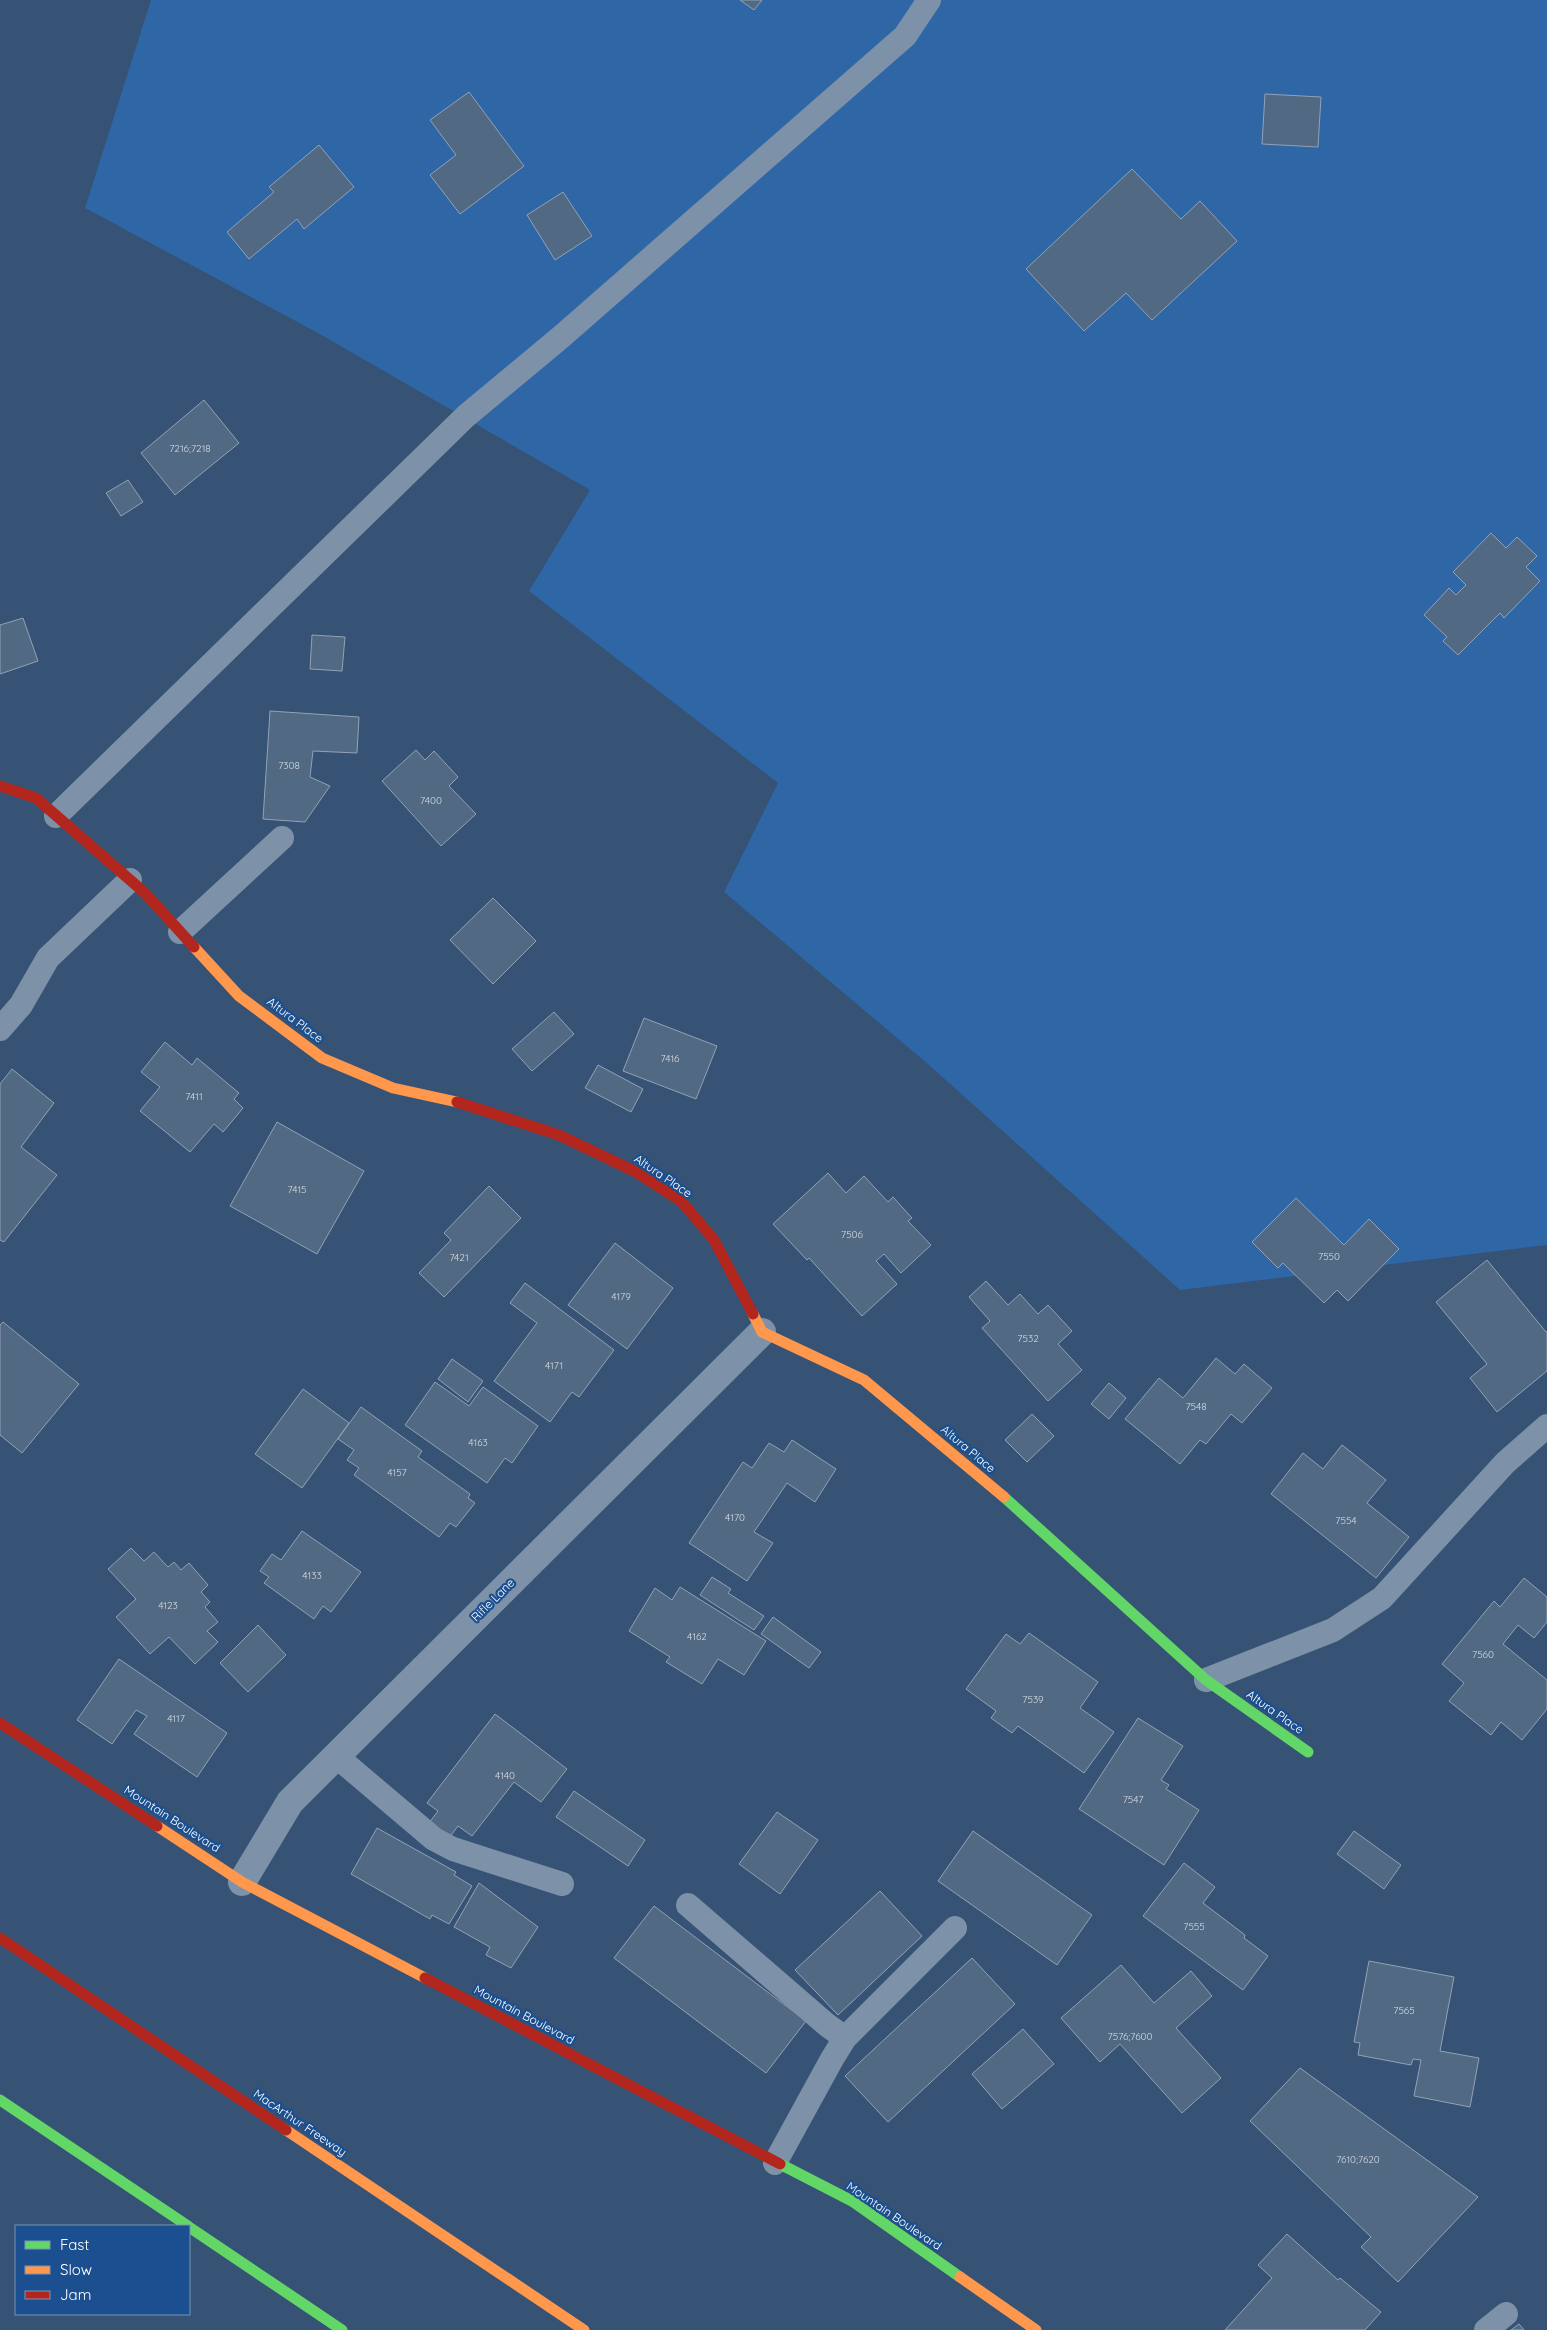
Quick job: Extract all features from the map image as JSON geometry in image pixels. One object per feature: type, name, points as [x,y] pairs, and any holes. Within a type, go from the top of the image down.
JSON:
[{"type":"main road","name":"Altura Place","points":[[0,786],[36,798],[130,880],[239,996],[322,1058],[393,1088],[443,1097],[559,1135],[634,1171],[682,1202],[714,1240],[762,1332],[864,1380],[1018,1508],[1206,1680],[1308,1752]]},
{"type":"main road","name":"Mountain Boulevard","points":[[0,1723],[242,1882],[775,2163],[852,2201],[1036,2330]]},
{"type":"main road","name":"MacArthur Freeway","points":[[0,1938],[584,2330]]},
{"type":"main road","points":[[0,2100],[185,2225]]},
{"type":"main road","points":[[190,2228],[342,2330]]},
{"type":"street","name":"Rifle Lane","points":[[242,1882],[290,1802],[762,1332]]},
{"type":"lane","points":[[56,816],[466,416],[561,337],[905,36],[929,0]]},
{"type":"lane","points":[[180,932],[282,838]]},
{"type":"lane","points":[[0,1029],[21,1005],[48,958],[130,880]]},
{"type":"lane","points":[[1206,1680],[1333,1630],[1382,1598],[1505,1462],[1547,1426]]},
{"type":"lane","points":[[336,1756],[434,1838],[453,1849],[562,1884]]},
{"type":"lane","points":[[688,1905],[827,2025],[845,2038]]},
{"type":"lane","points":[[775,2163],[845,2038],[955,1928]]},
{"type":"lane","points":[[1486,2330],[1506,2314]]},
{"type":"shaded area","points":[[151,0],[1547,0],[1547,1245],[1180,1290],[929,1065],[724,892],[778,783],[529,591],[590,490],[318,333],[85,208]]},
{"type":"building","points":[[740,0],[762,0],[754,10]]},
{"type":"building","points":[[469,92],[524,166],[460,214],[430,175],[456,155],[430,120]]},
{"type":"building","points":[[1265,94],[1321,97],[1318,147],[1262,144]]},
{"type":"building","points":[[319,145],[354,187],[304,229],[297,219],[249,259],[227,232],[274,192],[269,187]]},
{"type":"building","points":[[1132,169],[1181,219],[1200,201],[1237,241],[1152,320],[1126,293],[1084,331],[1026,269]]},
{"type":"building","points":[[563,192],[592,236],[555,260],[527,215]]},
{"type":"building","points":[[204,400],[239,443],[175,495],[141,453]]},
{"type":"building","points":[[128,480],[143,502],[121,516],[106,493]]},
{"type":"building","points":[[1491,533],[1506,548],[1517,537],[1537,556],[1526,567],[1540,581],[1504,618],[1500,613],[1458,655],[1443,641],[1447,637],[1424,615],[1449,588],[1456,595],[1466,585],[1453,572]]},
{"type":"building","points":[[23,618],[38,661],[0,674],[0,625]]},
{"type":"building","points":[[312,635],[345,637],[342,671],[310,669]]},
{"type":"building","points":[[270,711],[359,717],[357,753],[313,751],[310,777],[330,786],[305,822],[263,819]]},
{"type":"building","points":[[416,750],[425,760],[434,751],[458,777],[449,786],[476,814],[441,846],[382,781]]},
{"type":"building","points":[[493,898],[536,941],[493,984],[450,940]]},
{"type":"building","points":[[554,1012],[574,1034],[532,1071],[512,1049]]},
{"type":"building","points":[[644,1018],[717,1046],[696,1099],[623,1071]]},
{"type":"building","points":[[165,1042],[192,1065],[197,1058],[239,1093],[234,1099],[243,1108],[223,1132],[214,1124],[190,1152],[140,1111],[160,1087],[141,1072]]},
{"type":"building","points":[[598,1065],[643,1089],[631,1112],[585,1088]]},
{"type":"building","points":[[12,1069],[54,1103],[21,1147],[57,1175],[4,1242],[0,1240],[0,1084]]},
{"type":"building","points":[[277,1122],[364,1171],[317,1254],[230,1206]]},
{"type":"building","points":[[828,1173],[846,1193],[864,1176],[888,1202],[893,1197],[912,1218],[908,1221],[931,1245],[901,1273],[884,1254],[876,1261],[897,1284],[862,1316],[809,1258],[807,1260],[773,1224]]},
{"type":"building","points":[[489,1186],[521,1218],[444,1297],[419,1273],[451,1240],[444,1233]]},
{"type":"building","points":[[1296,1198],[1344,1245],[1369,1219],[1399,1249],[1348,1301],[1337,1290],[1324,1303],[1283,1263],[1278,1268],[1252,1242]]},
{"type":"building","points":[[615,1243],[673,1288],[627,1349],[568,1305]]},
{"type":"building","points":[[1487,1260],[1547,1331],[1547,1371],[1497,1412],[1470,1378],[1487,1364],[1436,1302]]},
{"type":"building","points":[[986,1281],[1008,1305],[1020,1294],[1038,1314],[1048,1305],[1072,1331],[1058,1344],[1082,1370],[1048,1401],[982,1328],[990,1321],[969,1297]]},
{"type":"building","points":[[525,1283],[614,1350],[579,1397],[572,1392],[550,1422],[494,1381],[537,1323],[510,1303]]},
{"type":"building","points":[[3,1322],[79,1384],[22,1453],[0,1435],[0,1325]]},
{"type":"building","points":[[1216,1358],[1235,1374],[1244,1364],[1272,1388],[1242,1423],[1231,1414],[1206,1444],[1200,1440],[1180,1464],[1125,1419],[1159,1378],[1183,1398]]},
{"type":"building","points":[[452,1359],[483,1381],[468,1402],[438,1379]]},
{"type":"building","points":[[435,1382],[469,1406],[483,1387],[538,1426],[512,1463],[505,1458],[487,1483],[405,1425]]},
{"type":"building","points":[[1109,1383],[1126,1398],[1109,1419],[1091,1404]]},
{"type":"building","points":[[303,1389],[349,1423],[302,1488],[255,1454]]},
{"type":"building","points":[[361,1407],[422,1451],[418,1457],[470,1494],[468,1498],[475,1503],[456,1527],[450,1523],[439,1537],[354,1475],[359,1468],[347,1460],[354,1450],[338,1439]]},
{"type":"building","points":[[1032,1414],[1054,1436],[1027,1462],[1005,1440]]},
{"type":"building","points":[[792,1440],[836,1469],[815,1502],[787,1483],[754,1532],[773,1543],[747,1581],[689,1543],[743,1462],[752,1468],[769,1443],[784,1452]]},
{"type":"building","points":[[1342,1445],[1386,1480],[1367,1503],[1409,1537],[1376,1578],[1271,1494],[1303,1453],[1323,1469]]},
{"type":"building","points":[[302,1531],[361,1572],[331,1612],[323,1606],[314,1619],[264,1583],[269,1577],[260,1571],[272,1554],[281,1560]]},
{"type":"building","points":[[131,1548],[144,1561],[154,1552],[168,1567],[174,1562],[181,1570],[189,1563],[208,1585],[201,1592],[210,1602],[205,1607],[218,1622],[207,1631],[218,1642],[195,1664],[169,1637],[150,1654],[116,1617],[136,1599],[108,1569]]},
{"type":"building","points":[[712,1577],[731,1589],[728,1593],[764,1616],[754,1630],[700,1595]]},
{"type":"building","points":[[1524,1578],[1547,1597],[1547,1622],[1534,1638],[1518,1625],[1503,1644],[1547,1680],[1547,1709],[1522,1740],[1501,1722],[1491,1735],[1449,1701],[1464,1683],[1442,1664],[1494,1601],[1500,1607]]},
{"type":"building","points":[[680,1587],[766,1641],[744,1675],[718,1659],[702,1684],[666,1662],[670,1657],[629,1631],[655,1588],[672,1600]]},
{"type":"building","points":[[773,1617],[821,1652],[809,1668],[761,1634]]},
{"type":"building","points":[[258,1625],[286,1655],[248,1692],[220,1663]]},
{"type":"building","points":[[1029,1633],[1098,1682],[1080,1708],[1114,1732],[1084,1773],[1018,1726],[1012,1733],[991,1718],[996,1711],[966,1689],[1006,1634],[1020,1644]]},
{"type":"building","points":[[119,1659],[227,1733],[197,1777],[134,1734],[147,1716],[136,1710],[112,1744],[77,1720]]},
{"type":"building","points":[[495,1714],[567,1769],[541,1802],[514,1782],[472,1836],[458,1826],[449,1838],[429,1823],[438,1811],[427,1803]]},
{"type":"building","points":[[1138,1718],[1183,1746],[1161,1780],[1169,1785],[1166,1789],[1199,1810],[1164,1865],[1079,1809]]},
{"type":"building","points":[[574,1791],[645,1840],[628,1866],[556,1817]]},
{"type":"building","points":[[777,1812],[818,1840],[780,1894],[739,1864]]},
{"type":"building","points":[[377,1828],[456,1872],[454,1875],[472,1886],[449,1924],[432,1915],[430,1919],[351,1874]]},
{"type":"building","points":[[973,1831],[1092,1915],[1057,1965],[938,1881]]},
{"type":"building","points":[[1354,1831],[1401,1865],[1384,1889],[1337,1854]]},
{"type":"building","points":[[1184,1863],[1215,1887],[1203,1903],[1245,1935],[1244,1938],[1268,1956],[1243,1990],[1143,1916]]},
{"type":"building","points":[[479,1883],[538,1927],[511,1968],[486,1955],[490,1947],[454,1927]]},
{"type":"building","points":[[880,1891],[922,1936],[838,2015],[795,1970]]},
{"type":"building","points":[[654,1906],[806,2021],[766,2073],[614,1958]]},
{"type":"building","points":[[972,1958],[1015,2004],[888,2122],[845,2076]]},
{"type":"building","points":[[1369,1961],[1454,1977],[1440,2051],[1479,2058],[1470,2107],[1414,2096],[1421,2060],[1413,2059],[1411,2065],[1358,2055],[1360,2043],[1354,2042]]},
{"type":"building","points":[[1121,1965],[1154,2003],[1191,1971],[1212,1996],[1176,2028],[1221,2078],[1182,2113],[1120,2044],[1100,2062],[1061,2018]]},
{"type":"building","points":[[1023,2029],[1054,2064],[1002,2109],[972,2074]]},
{"type":"building","points":[[1300,2068],[1478,2197],[1398,2282],[1361,2247],[1371,2237],[1250,2121]]},
{"type":"building","points":[[1287,2234],[1338,2280],[1340,2278],[1381,2312],[1365,2330],[1225,2330],[1272,2278],[1258,2265]]},
{"type":"building","points":[[1519,2324],[1524,2330],[1511,2330]]},
{"type":"traffic: fast","points":[[1004,1497],[1206,1680],[1308,1752]]},
{"type":"traffic: fast","points":[[0,2100],[187,2225]]},
{"type":"traffic: fast","points":[[780,2164],[852,2201],[960,2277]]},
{"type":"traffic: fast","points":[[190,2228],[342,2330]]},
{"type":"traffic: slow","points":[[194,947],[239,996],[322,1058],[393,1088],[457,1102]]},
{"type":"traffic: slow","points":[[753,1314],[762,1332],[864,1380],[1004,1497]]},
{"type":"traffic: slow","points":[[157,1826],[242,1882],[425,1978]]},
{"type":"traffic: slow","points":[[286,2130],[584,2330]]},
{"type":"traffic: slow","points":[[960,2277],[1036,2330]]},
{"type":"traffic: jam","points":[[0,786],[36,798],[145,893],[194,947]]},
{"type":"traffic: jam","points":[[457,1102],[559,1135],[634,1171],[682,1202],[714,1240],[753,1314]]},
{"type":"traffic: jam","points":[[0,1723],[157,1826]]},
{"type":"traffic: jam","points":[[0,1938],[286,2130]]},
{"type":"traffic: jam","points":[[425,1978],[780,2164]]}]
